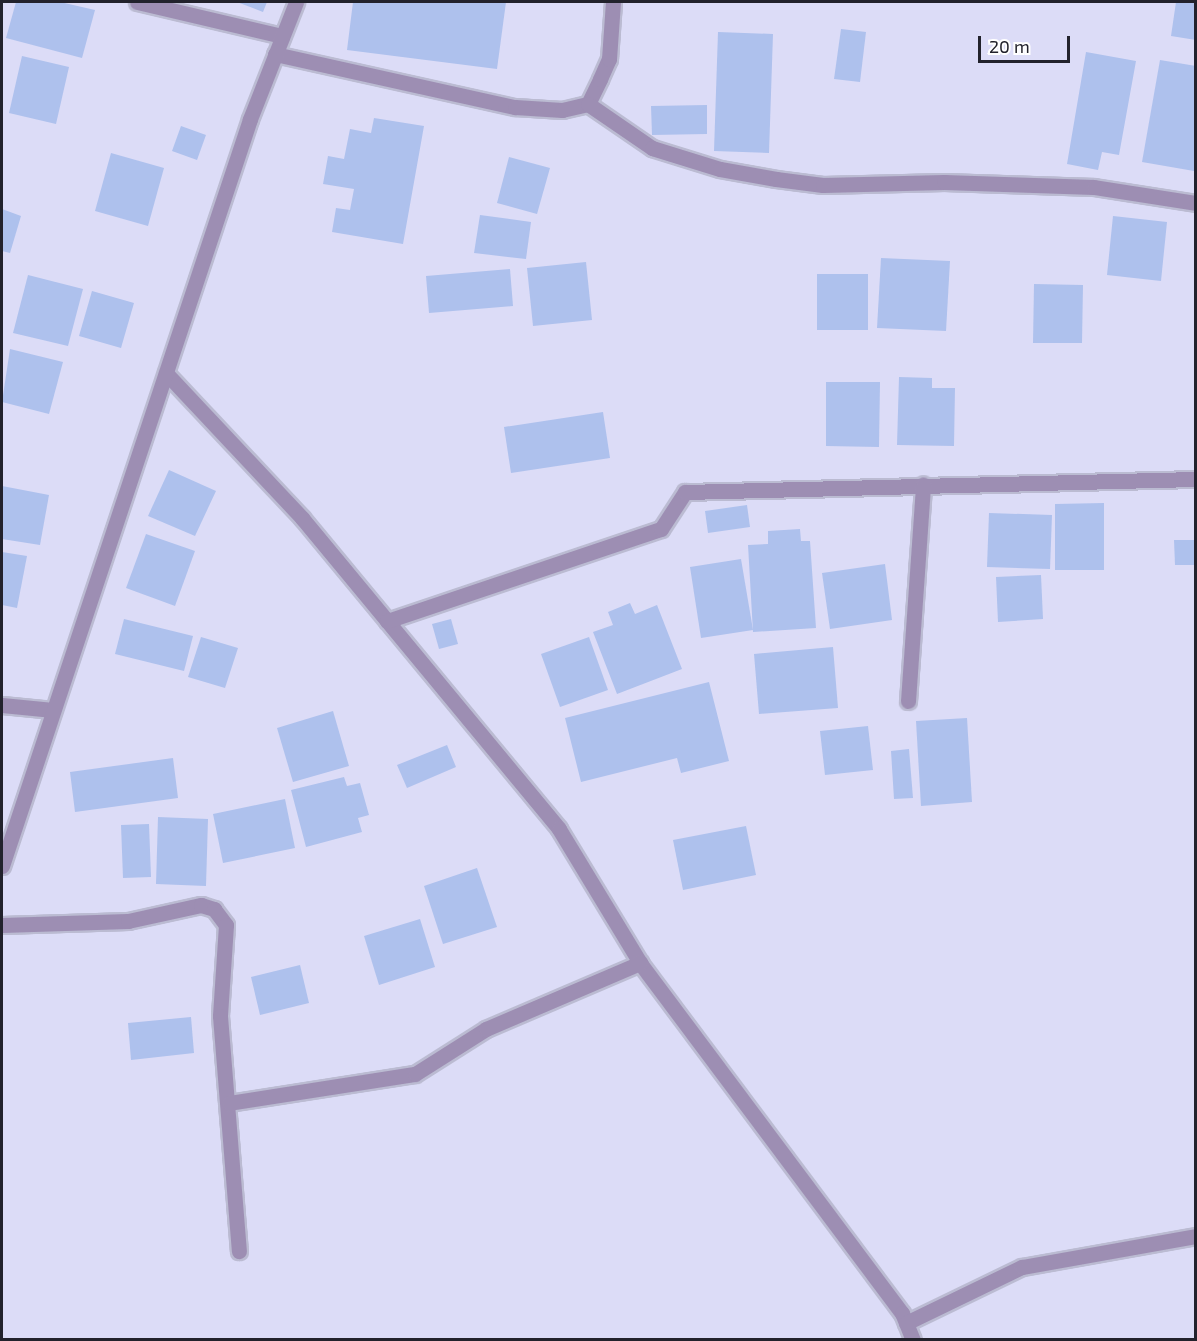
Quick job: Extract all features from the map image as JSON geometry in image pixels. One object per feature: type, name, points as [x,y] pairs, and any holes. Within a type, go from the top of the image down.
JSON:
[{"type":"street","points":[[137,2],[282,36]]},
{"type":"street","points":[[2,866],[166,373],[275,54],[296,2]]},
{"type":"street","points":[[588,104],[609,58],[613,2]]},
{"type":"street","points":[[275,54],[515,107],[562,110],[588,104],[652,148],[720,169],[776,179],[824,185],[944,182],[1094,187],[1196,202]]},
{"type":"street","points":[[166,373],[302,519],[559,828],[640,963],[906,1323],[913,1340]]},
{"type":"street","points":[[387,621],[661,529],[685,492],[1196,479]]},
{"type":"street","points":[[908,701],[922,485]]},
{"type":"street","points":[[2,705],[53,710]]},
{"type":"street","points":[[2,925],[128,921],[201,905],[214,909],[226,925],[220,1016],[229,1103],[239,1251]]},
{"type":"street","points":[[229,1103],[415,1074],[486,1029],[640,963]]},
{"type":"street","points":[[906,1323],[1022,1267],[1196,1236]]},
{"type":"building","points":[[16,2],[60,2],[95,10],[82,58],[6,38]]},
{"type":"building","points":[[237,2],[267,2],[263,12]]},
{"type":"building","points":[[353,2],[506,2],[497,69],[347,50]]},
{"type":"building","points":[[1176,2],[1196,2],[1196,40],[1171,36]]},
{"type":"building","points":[[841,29],[866,32],[860,82],[834,79]]},
{"type":"building","points":[[718,32],[773,34],[769,153],[714,151]]},
{"type":"building","points":[[1086,52],[1136,61],[1119,155],[1102,152],[1098,170],[1067,164]]},
{"type":"building","points":[[22,56],[69,67],[56,124],[9,113]]},
{"type":"building","points":[[1160,60],[1196,66],[1194,171],[1142,162]]},
{"type":"building","points":[[707,105],[707,134],[652,135],[651,106]]},
{"type":"building","points":[[374,118],[424,126],[403,244],[332,232],[336,208],[350,210],[354,189],[323,184],[328,156],[344,159],[350,129],[371,133]]},
{"type":"building","points":[[181,126],[206,135],[197,160],[172,151]]},
{"type":"building","points":[[111,153],[164,168],[148,226],[95,211]]},
{"type":"building","points":[[509,157],[550,168],[537,214],[497,203]]},
{"type":"building","points":[[2,209],[21,216],[10,253],[2,251]]},
{"type":"building","points":[[480,215],[531,222],[526,259],[474,253]]},
{"type":"building","points":[[1113,216],[1167,222],[1161,281],[1107,275]]},
{"type":"building","points":[[881,258],[950,261],[946,331],[877,328]]},
{"type":"building","points":[[586,262],[592,320],[533,326],[527,268]]},
{"type":"building","points":[[510,269],[513,306],[429,313],[426,276]]},
{"type":"building","points":[[817,274],[868,274],[868,330],[817,330]]},
{"type":"building","points":[[28,275],[83,289],[68,346],[13,333]]},
{"type":"building","points":[[1034,284],[1083,285],[1082,343],[1033,343]]},
{"type":"building","points":[[92,291],[134,303],[121,348],[79,336]]},
{"type":"building","points":[[10,349],[63,362],[49,414],[2,402]]},
{"type":"building","points":[[899,377],[932,378],[932,388],[955,388],[954,446],[897,445]]},
{"type":"building","points":[[826,382],[880,382],[879,447],[826,446]]},
{"type":"building","points":[[603,412],[610,458],[511,473],[504,427]]},
{"type":"building","points":[[169,470],[216,491],[195,536],[148,516]]},
{"type":"building","points":[[2,486],[49,495],[40,545],[2,539]]},
{"type":"building","points":[[1104,503],[1104,570],[1055,570],[1055,504]]},
{"type":"building","points":[[747,505],[750,527],[708,533],[705,511]]},
{"type":"building","points":[[989,513],[1052,515],[1050,569],[987,567]]},
{"type":"building","points":[[800,529],[801,541],[810,541],[816,628],[753,632],[748,545],[768,544],[768,531]]},
{"type":"building","points":[[146,534],[195,551],[175,606],[126,588]]},
{"type":"building","points":[[1174,540],[1196,540],[1196,565],[1175,565]]},
{"type":"building","points":[[2,552],[27,556],[17,608],[2,605]]},
{"type":"building","points":[[741,559],[753,630],[701,638],[690,567]]},
{"type":"building","points":[[885,564],[892,620],[830,629],[822,573]]},
{"type":"building","points":[[1041,575],[1043,619],[998,622],[996,577]]},
{"type":"building","points":[[630,603],[635,614],[657,605],[682,669],[617,694],[593,632],[613,625],[608,612]]},
{"type":"building","points":[[124,619],[193,636],[184,671],[115,654]]},
{"type":"building","points":[[451,619],[458,644],[439,649],[432,624]]},
{"type":"building","points":[[201,637],[238,648],[225,688],[188,677]]},
{"type":"building","points":[[589,637],[608,690],[560,707],[541,654]]},
{"type":"building","points":[[833,647],[838,708],[759,714],[754,654]]},
{"type":"building","points":[[709,682],[729,761],[681,773],[677,758],[581,782],[565,718]]},
{"type":"building","points":[[333,711],[349,766],[293,782],[277,728]]},
{"type":"building","points":[[967,718],[972,802],[921,806],[916,721]]},
{"type":"building","points":[[868,726],[873,770],[825,775],[820,731]]},
{"type":"building","points":[[447,745],[456,767],[407,788],[397,765]]},
{"type":"building","points":[[909,749],[913,798],[894,799],[891,751]]},
{"type":"building","points":[[173,758],[178,798],[75,812],[70,772]]},
{"type":"building","points":[[344,777],[347,786],[360,783],[369,815],[358,818],[362,832],[306,847],[291,790]]},
{"type":"building","points":[[285,799],[295,848],[223,863],[213,814]]},
{"type":"building","points":[[158,817],[208,819],[206,886],[156,884]]},
{"type":"building","points":[[149,824],[151,877],[123,878],[121,825]]},
{"type":"building","points":[[746,826],[756,875],[683,890],[673,840]]},
{"type":"building","points":[[477,868],[497,927],[443,944],[424,886]]},
{"type":"building","points":[[420,919],[435,967],[379,985],[364,936]]},
{"type":"building","points":[[300,965],[309,1003],[260,1015],[251,977]]},
{"type":"building","points":[[191,1017],[194,1053],[131,1060],[128,1023]]}]
